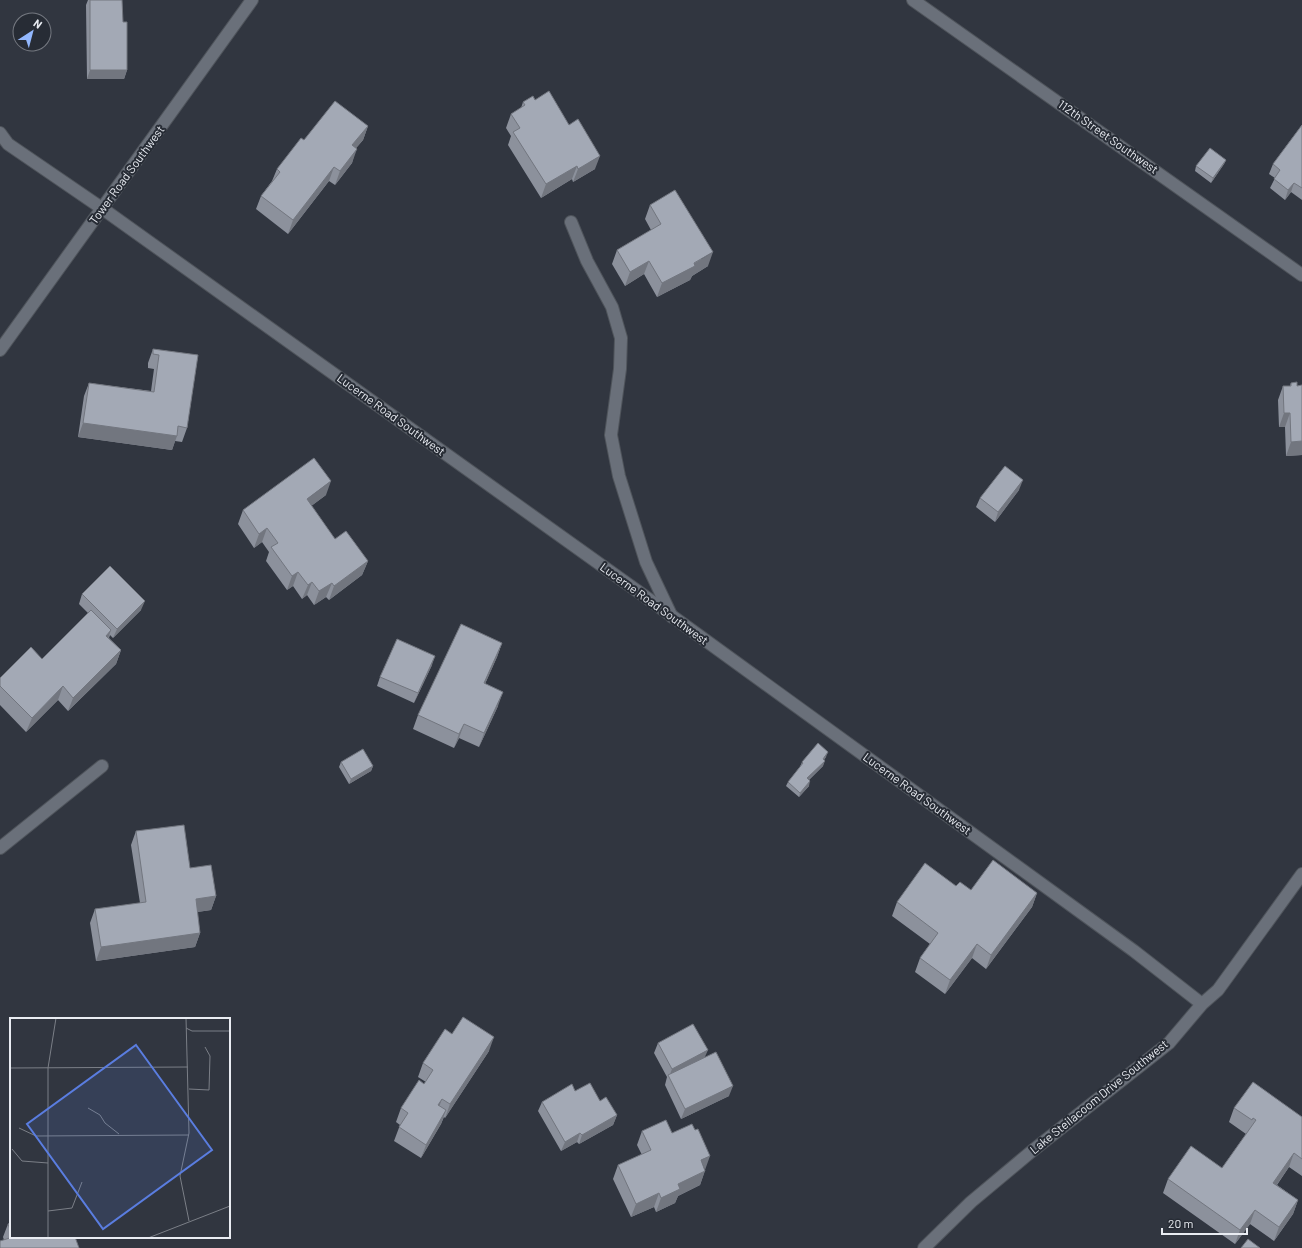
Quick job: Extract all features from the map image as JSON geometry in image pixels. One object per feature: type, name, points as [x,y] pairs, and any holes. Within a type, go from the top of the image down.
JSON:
[{"type":"street","name":"Tower Road Southwest","points":[[0,350],[103,209],[252,0]]},
{"type":"street","name":"112th Street Southwest","points":[[913,0],[1302,275]]},
{"type":"street","name":"Lucerne Road Southwest","points":[[0,133],[8,144],[103,209],[672,617],[1128,946],[1202,1004]]},
{"type":"street","points":[[571,222],[587,261],[612,307],[621,338],[620,369],[611,435],[619,476],[646,562],[672,617]]},
{"type":"street","points":[[0,848],[102,766]]},
{"type":"street","name":"Lake Steilacoom Drive Southwest","points":[[924,1248],[971,1202],[1014,1166],[1169,1043],[1202,1004],[1218,990],[1302,874]]},
{"type":"building","points":[[90,0],[122,0],[123,22],[127,22],[127,70],[90,70]]},
{"type":"building","points":[[549,91],[569,125],[578,119],[600,156],[578,169],[577,166],[546,184],[513,132],[520,128],[511,114],[525,105],[523,102],[533,96],[535,100]]},
{"type":"building","points":[[335,101],[368,126],[352,145],[357,149],[340,171],[334,167],[293,220],[261,196],[280,172],[277,169],[301,138],[304,140]]},
{"type":"building","points":[[1302,125],[1302,188],[1294,183],[1288,190],[1274,179],[1280,170],[1273,164]]},
{"type":"building","points":[[1210,148],[1226,160],[1213,178],[1196,166]]},
{"type":"building","points":[[675,190],[713,252],[694,263],[695,266],[662,283],[649,261],[630,272],[617,250],[661,224],[650,205]]},
{"type":"building","points":[[153,349],[198,355],[187,428],[178,426],[177,436],[83,423],[89,383],[154,392],[159,355],[153,354]]},
{"type":"building","points":[[1297,382],[1297,386],[1302,385],[1302,441],[1291,442],[1290,413],[1284,413],[1283,386],[1291,386],[1291,383]]},
{"type":"building","points":[[314,458],[331,481],[307,499],[335,539],[346,531],[368,561],[334,586],[332,583],[319,591],[312,582],[308,585],[298,572],[292,576],[271,547],[278,543],[267,528],[259,534],[243,510]]},
{"type":"building","points":[[1005,466],[1023,480],[998,512],[980,498]]},
{"type":"building","points":[[110,566],[145,601],[117,629],[82,594]]},
{"type":"building","points":[[91,610],[111,630],[106,636],[121,650],[73,698],[63,686],[32,718],[0,686],[0,678],[31,647],[42,659]]},
{"type":"building","points":[[461,624],[502,643],[484,683],[503,692],[484,733],[464,724],[459,734],[418,715]]},
{"type":"building","points":[[397,639],[435,656],[418,693],[380,677]]},
{"type":"building","points":[[818,743],[828,752],[823,759],[825,761],[807,778],[810,781],[800,793],[788,782]]},
{"type":"building","points":[[363,749],[373,766],[351,779],[341,762]]},
{"type":"building","points":[[184,825],[190,868],[211,865],[216,896],[196,899],[200,933],[101,947],[95,909],[146,902],[136,831]]},
{"type":"building","points":[[993,860],[1037,893],[991,955],[977,944],[950,980],[920,958],[938,933],[897,902],[925,863],[956,886],[960,882],[971,890]]},
{"type":"building","points":[[463,1017],[494,1037],[450,1104],[442,1099],[438,1105],[446,1110],[426,1145],[399,1127],[408,1113],[401,1108],[419,1080],[424,1084],[433,1070],[423,1063],[445,1029],[452,1034]]},
{"type":"building","points":[[693,1024],[708,1050],[672,1069],[658,1043]]},
{"type":"building","points":[[716,1052],[733,1086],[685,1109],[668,1075]]},
{"type":"building","points":[[1253,1082],[1302,1117],[1302,1159],[1294,1153],[1273,1183],[1298,1200],[1279,1227],[1255,1210],[1240,1230],[1168,1179],[1191,1146],[1222,1168],[1256,1120],[1253,1118],[1252,1120],[1234,1108]]},
{"type":"building","points":[[590,1083],[600,1101],[606,1097],[617,1115],[582,1135],[580,1133],[565,1142],[542,1102],[572,1084],[575,1091]]},
{"type":"building","points":[[666,1120],[672,1133],[692,1124],[695,1130],[698,1129],[710,1156],[701,1160],[705,1171],[678,1184],[680,1189],[661,1198],[659,1193],[636,1204],[618,1165],[651,1150],[642,1131]]},
{"type":"building","points":[[10,1238],[75,1238],[79,1248],[0,1248],[0,1241]]},
{"type":"building","points":[[1248,1239],[1260,1248],[1241,1248]]}]
